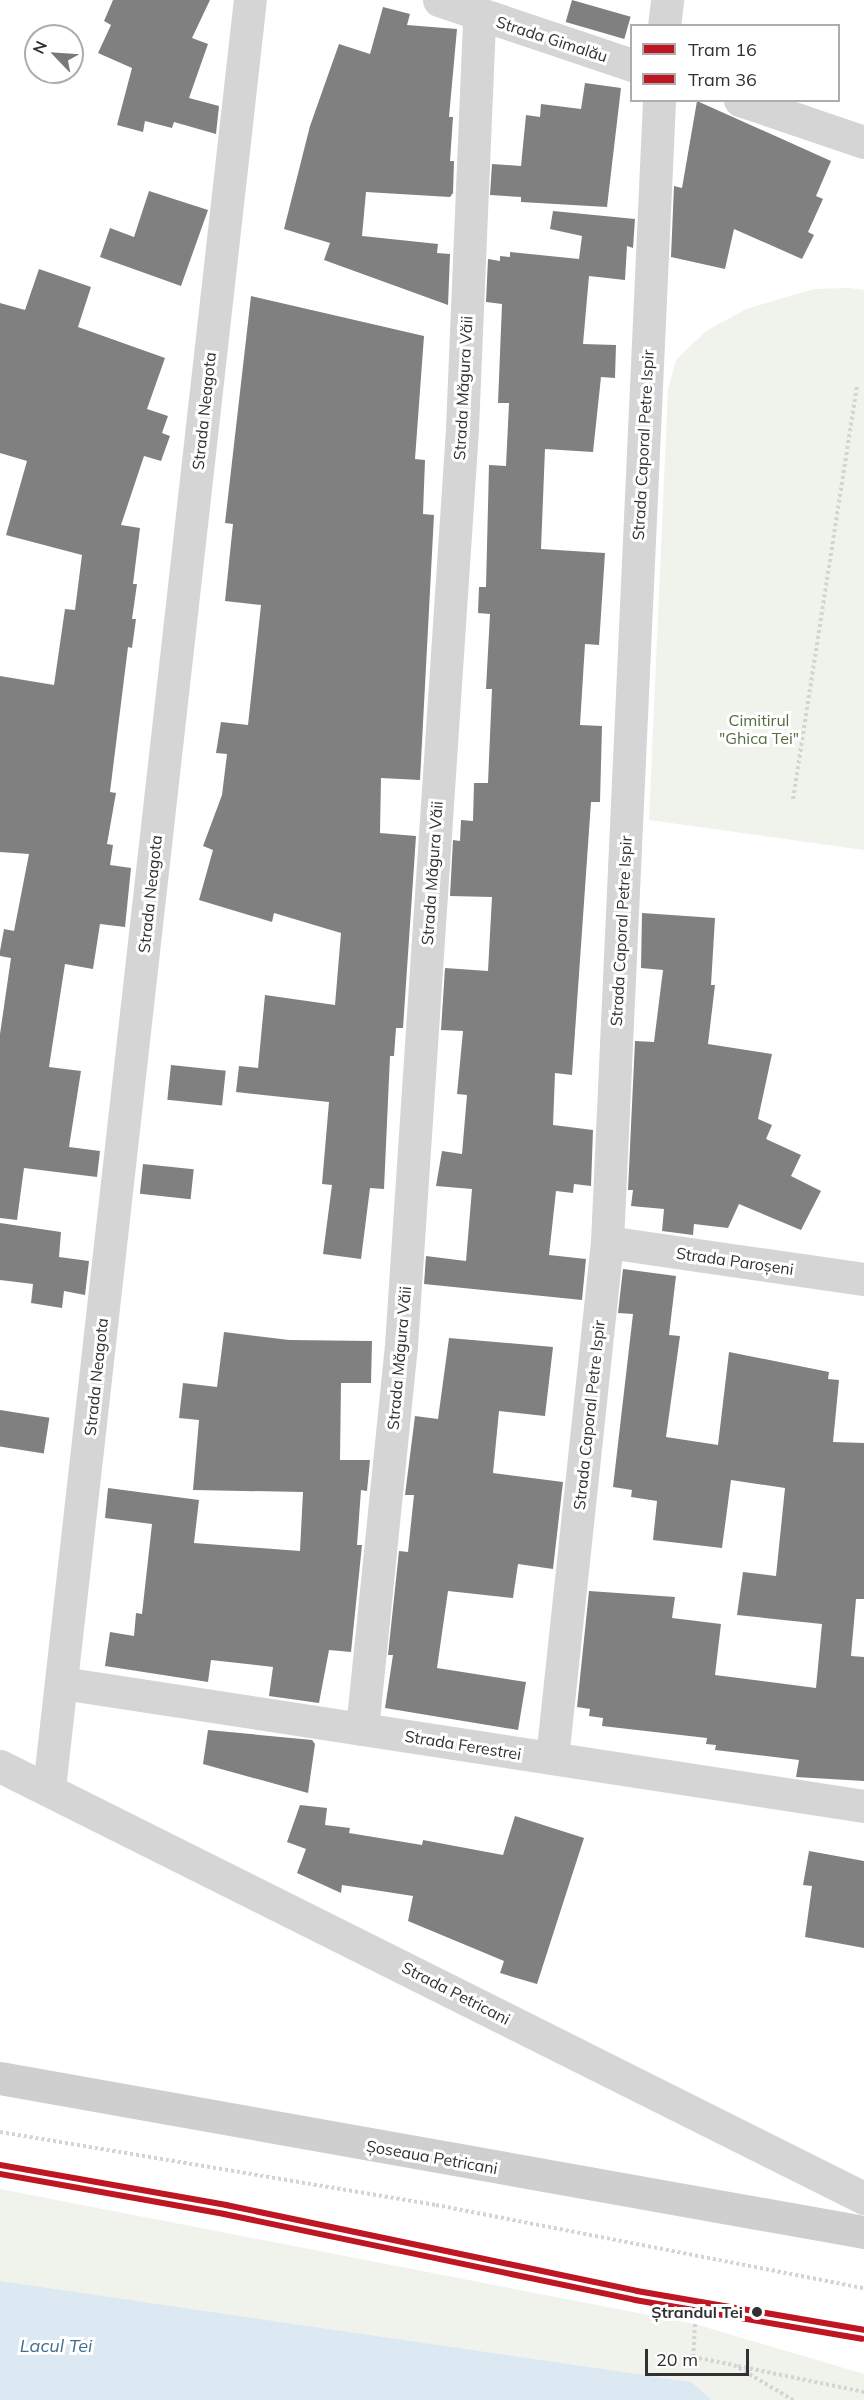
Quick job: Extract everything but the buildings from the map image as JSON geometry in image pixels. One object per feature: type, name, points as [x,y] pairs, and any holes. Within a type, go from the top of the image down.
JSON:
[{"type":"main road","name":"Șoseaua Petricani","points":[[0,2078],[864,2232]]},
{"type":"street","name":"Strada Neagota","points":[[49,1788],[250,0]]},
{"type":"street","name":"Strada Gimalău","points":[[439,0],[479,16],[630,64]]},
{"type":"street","points":[[664,24],[667,0]]},
{"type":"street","name":"Strada Măgura Văii","points":[[362,1729],[402,1333],[462,428],[479,16]]},
{"type":"street","name":"Strada Caporal Petre Ispir","points":[[552,1758],[607,1242],[659,102]]},
{"type":"street","points":[[746,102],[864,141]]},
{"type":"street","name":"Strada Paroșeni","points":[[607,1242],[864,1279]]},
{"type":"street","name":"Strada Ferestrei","points":[[62,1683],[864,1806]]},
{"type":"street","name":"Strada Petricani","points":[[0,1766],[49,1788],[864,2198]]},
{"type":"path","points":[[793,799],[857,387]]},
{"type":"path","points":[[0,2132],[436,2205],[864,2288]]},
{"type":"path","points":[[695,2324],[693,2356],[864,2392]]},
{"type":"path","points":[[734,2365],[793,2400]]},
{"type":"green space","name":"Cimitirul \"Ghica Tei\"","points":[[814,289],[864,290],[864,850],[649,820],[668,390],[676,360],[706,331],[746,309]]},
{"type":"green space","points":[[0,2189],[695,2324],[864,2374],[864,2400],[0,2400]]},
{"type":"water","name":"Lacul Tei","points":[[0,2281],[691,2382],[712,2400],[0,2400]]},
{"type":"tram line","name":"16","points":[[0,2165],[226,2205],[637,2291],[864,2330]]},
{"type":"tram line","name":"36","points":[[0,2174],[224,2214],[635,2300],[862,2339]]},
{"type":"place","name":"Ștrandul Tei","points":[[757,2312]]}]
